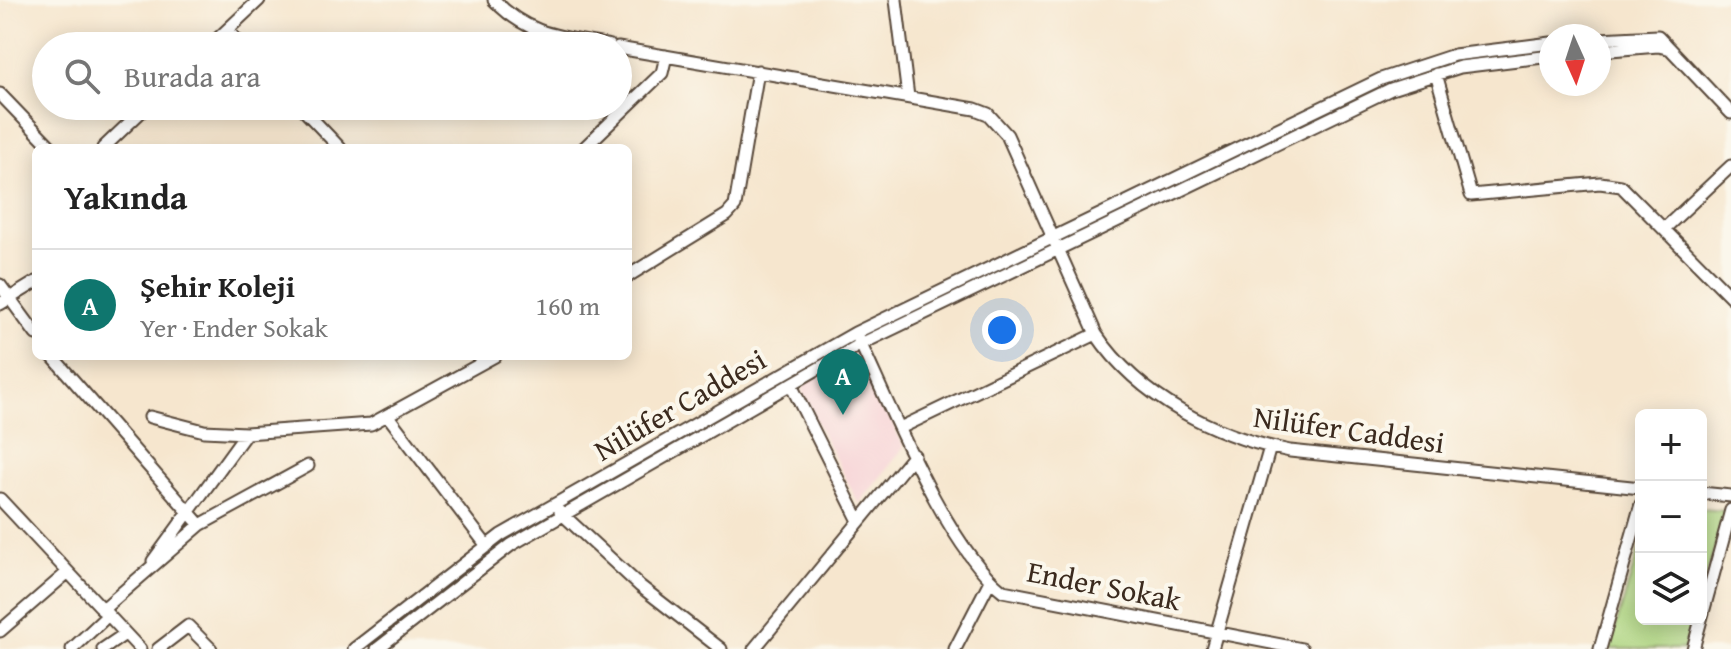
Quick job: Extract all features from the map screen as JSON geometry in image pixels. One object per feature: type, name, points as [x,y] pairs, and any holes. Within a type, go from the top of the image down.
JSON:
[{"type":"street","points":[[227,30],[259,0]]},
{"type":"street","points":[[494,0],[523,26],[541,32]]},
{"type":"street","points":[[896,0],[908,97]]},
{"type":"street","points":[[1611,38],[1647,34],[1658,36],[1731,113]]},
{"type":"street","name":"Nilüfer Caddesi","points":[[354,649],[487,546],[552,505],[858,338],[1055,244],[1381,79],[1454,55],[1539,44]]},
{"type":"street","points":[[1611,50],[1658,46],[1668,49]]},
{"type":"street","points":[[632,50],[975,109],[998,123],[1055,244],[1338,112],[1436,74],[1539,58]]},
{"type":"street","points":[[632,102],[662,73],[666,56]]},
{"type":"street","points":[[632,274],[727,215],[735,206],[758,71]]},
{"type":"street","points":[[1436,74],[1471,195],[1611,183],[1621,186],[1731,297]]},
{"type":"street","points":[[0,94],[48,144]]},
{"type":"street","points":[[107,144],[132,120]]},
{"type":"street","points":[[313,120],[336,144]]},
{"type":"street","points":[[588,144],[613,120]]},
{"type":"street","points":[[1664,229],[1731,166]]},
{"type":"street","name":"Nilüfer Caddesi","points":[[1055,244],[1096,334],[1111,357],[1157,394],[1213,430],[1270,447],[1635,487]]},
{"type":"street","points":[[0,304],[32,284]]},
{"type":"street","points":[[0,285],[32,328]]},
{"type":"street","points":[[900,428],[1096,334]]},
{"type":"street","points":[[377,649],[511,545],[791,385],[858,338]]},
{"type":"street","name":"Ender Sokak","points":[[858,338],[900,428],[959,539],[990,581],[1003,591],[1302,649]]},
{"type":"street","points":[[56,360],[200,525]]},
{"type":"street","points":[[150,417],[204,431],[246,433],[371,424],[488,360]]},
{"type":"street","points":[[791,385],[859,521]]},
{"type":"street","points":[[388,416],[487,546]]},
{"type":"street","points":[[146,572],[246,433]]},
{"type":"street","points":[[1212,649],[1270,447]]},
{"type":"street","points":[[754,649],[914,455]]},
{"type":"street","points":[[72,649],[146,572],[200,525],[308,466]]},
{"type":"street","points":[[1707,494],[1731,496]]},
{"type":"street","points":[[0,499],[140,649]]},
{"type":"street","points":[[552,505],[640,586],[721,649]]},
{"type":"street","points":[[1693,649],[1731,510]]},
{"type":"street","points":[[1600,649],[1635,525]]},
{"type":"street","points":[[0,631],[67,573]]},
{"type":"street","points":[[955,649],[990,581]]},
{"type":"street","points":[[158,649],[188,626],[211,649]]},
{"type":"street","points":[[103,649],[125,634]]},
{"type":"shaded area","points":[[858,352],[904,447],[859,504],[802,395],[804,382]]},
{"type":"green space","points":[[1707,509],[1726,511],[1707,573]]},
{"type":"green space","points":[[1635,563],[1635,625],[1691,625],[1684,649],[1609,649]]},
{"type":"place","name":"Şehir Koleji","points":[[843,415]]}]
